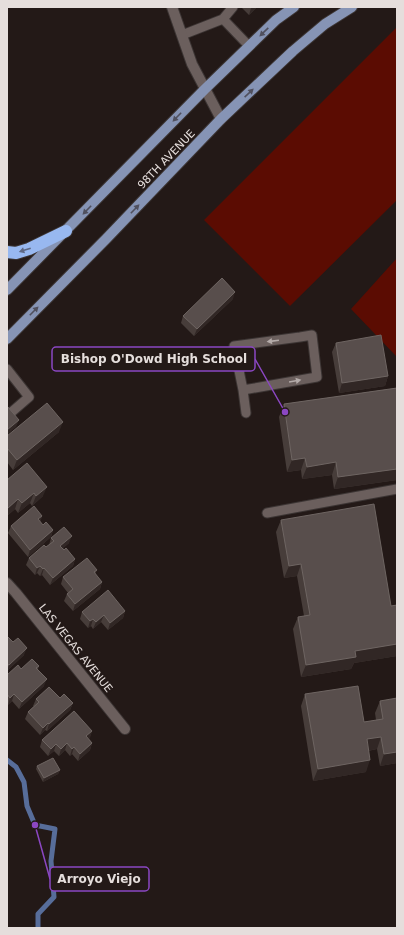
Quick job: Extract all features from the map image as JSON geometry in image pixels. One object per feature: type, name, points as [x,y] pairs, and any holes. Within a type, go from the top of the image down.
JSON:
[{"type":"highway","points":[[7,252],[16,253],[29,249],[66,231]]},
{"type":"main road","name":"98TH AVENUE","points":[[7,290],[205,89],[276,20],[294,7]]},
{"type":"main road","name":"98TH AVENUE","points":[[7,339],[221,119],[324,24],[352,7]]},
{"type":"street","points":[[172,7],[194,68],[221,119]]},
{"type":"street","name":"LAS VEGAS AVENUE","points":[[7,583],[124,729]]},
{"type":"lane","points":[[182,35],[223,19],[233,7]]},
{"type":"lane","points":[[223,19],[249,46]]},
{"type":"lane","points":[[242,390],[317,376],[312,335],[300,338],[248,343],[234,346],[246,413]]},
{"type":"lane","points":[[7,369],[29,397],[7,416]]},
{"type":"lane","points":[[266,513],[397,489]]},
{"type":"shaded area","points":[[397,27],[397,200],[290,306],[204,220]]},
{"type":"shaded area","points":[[397,258],[397,357],[351,309]]},
{"type":"building","points":[[222,278],[235,292],[197,329],[183,316]]},
{"type":"building","points":[[381,335],[388,376],[342,383],[336,343]]},
{"type":"building","points":[[397,388],[397,469],[338,477],[336,462],[307,467],[305,458],[292,460],[284,404]]},
{"type":"building","points":[[47,403],[63,422],[17,460],[7,448],[7,436]]},
{"type":"building","points":[[7,406],[19,420],[7,430]]},
{"type":"building","points":[[27,463],[47,487],[36,496],[34,493],[22,503],[18,499],[7,509],[7,480]]},
{"type":"building","points":[[374,504],[391,606],[397,605],[397,644],[355,651],[356,657],[306,665],[298,617],[310,615],[301,564],[289,566],[281,520]]},
{"type":"building","points":[[34,506],[42,516],[38,519],[43,525],[46,522],[53,530],[30,550],[11,526]]},
{"type":"building","points":[[64,527],[72,536],[60,546],[64,550],[66,548],[75,559],[53,578],[44,568],[43,569],[40,566],[37,568],[29,558],[44,545],[46,547],[54,541],[51,538]]},
{"type":"building","points":[[87,558],[97,570],[94,572],[102,582],[75,604],[67,594],[73,589],[63,577]]},
{"type":"building","points":[[108,590],[125,611],[110,623],[104,615],[96,622],[93,619],[90,621],[82,612]]},
{"type":"building","points":[[7,636],[13,642],[18,638],[27,648],[9,665],[7,664]]},
{"type":"building","points":[[32,659],[39,666],[36,668],[47,679],[22,702],[14,694],[10,698],[7,694],[7,675],[18,665],[21,669]]},
{"type":"building","points":[[358,686],[364,722],[383,719],[380,701],[397,698],[397,752],[384,754],[381,737],[367,739],[370,760],[318,769],[305,694]]},
{"type":"building","points":[[49,687],[60,698],[64,694],[73,703],[43,728],[28,712],[39,702],[36,699]]},
{"type":"building","points":[[74,711],[92,731],[86,736],[92,743],[80,754],[74,747],[72,749],[67,743],[61,749],[56,744],[51,749],[42,740]]},
{"type":"building","points":[[53,758],[60,770],[44,778],[37,766]]},
{"type":"waterway","points":[[7,760],[16,767],[24,782],[27,806],[35,825],[55,829],[51,861],[54,897],[38,914],[38,928]]},
{"type":"place","name":"Bishop O'Dowd High School","points":[[285,412]]},
{"type":"place","name":"Arroyo Viejo","points":[[35,825]]}]
